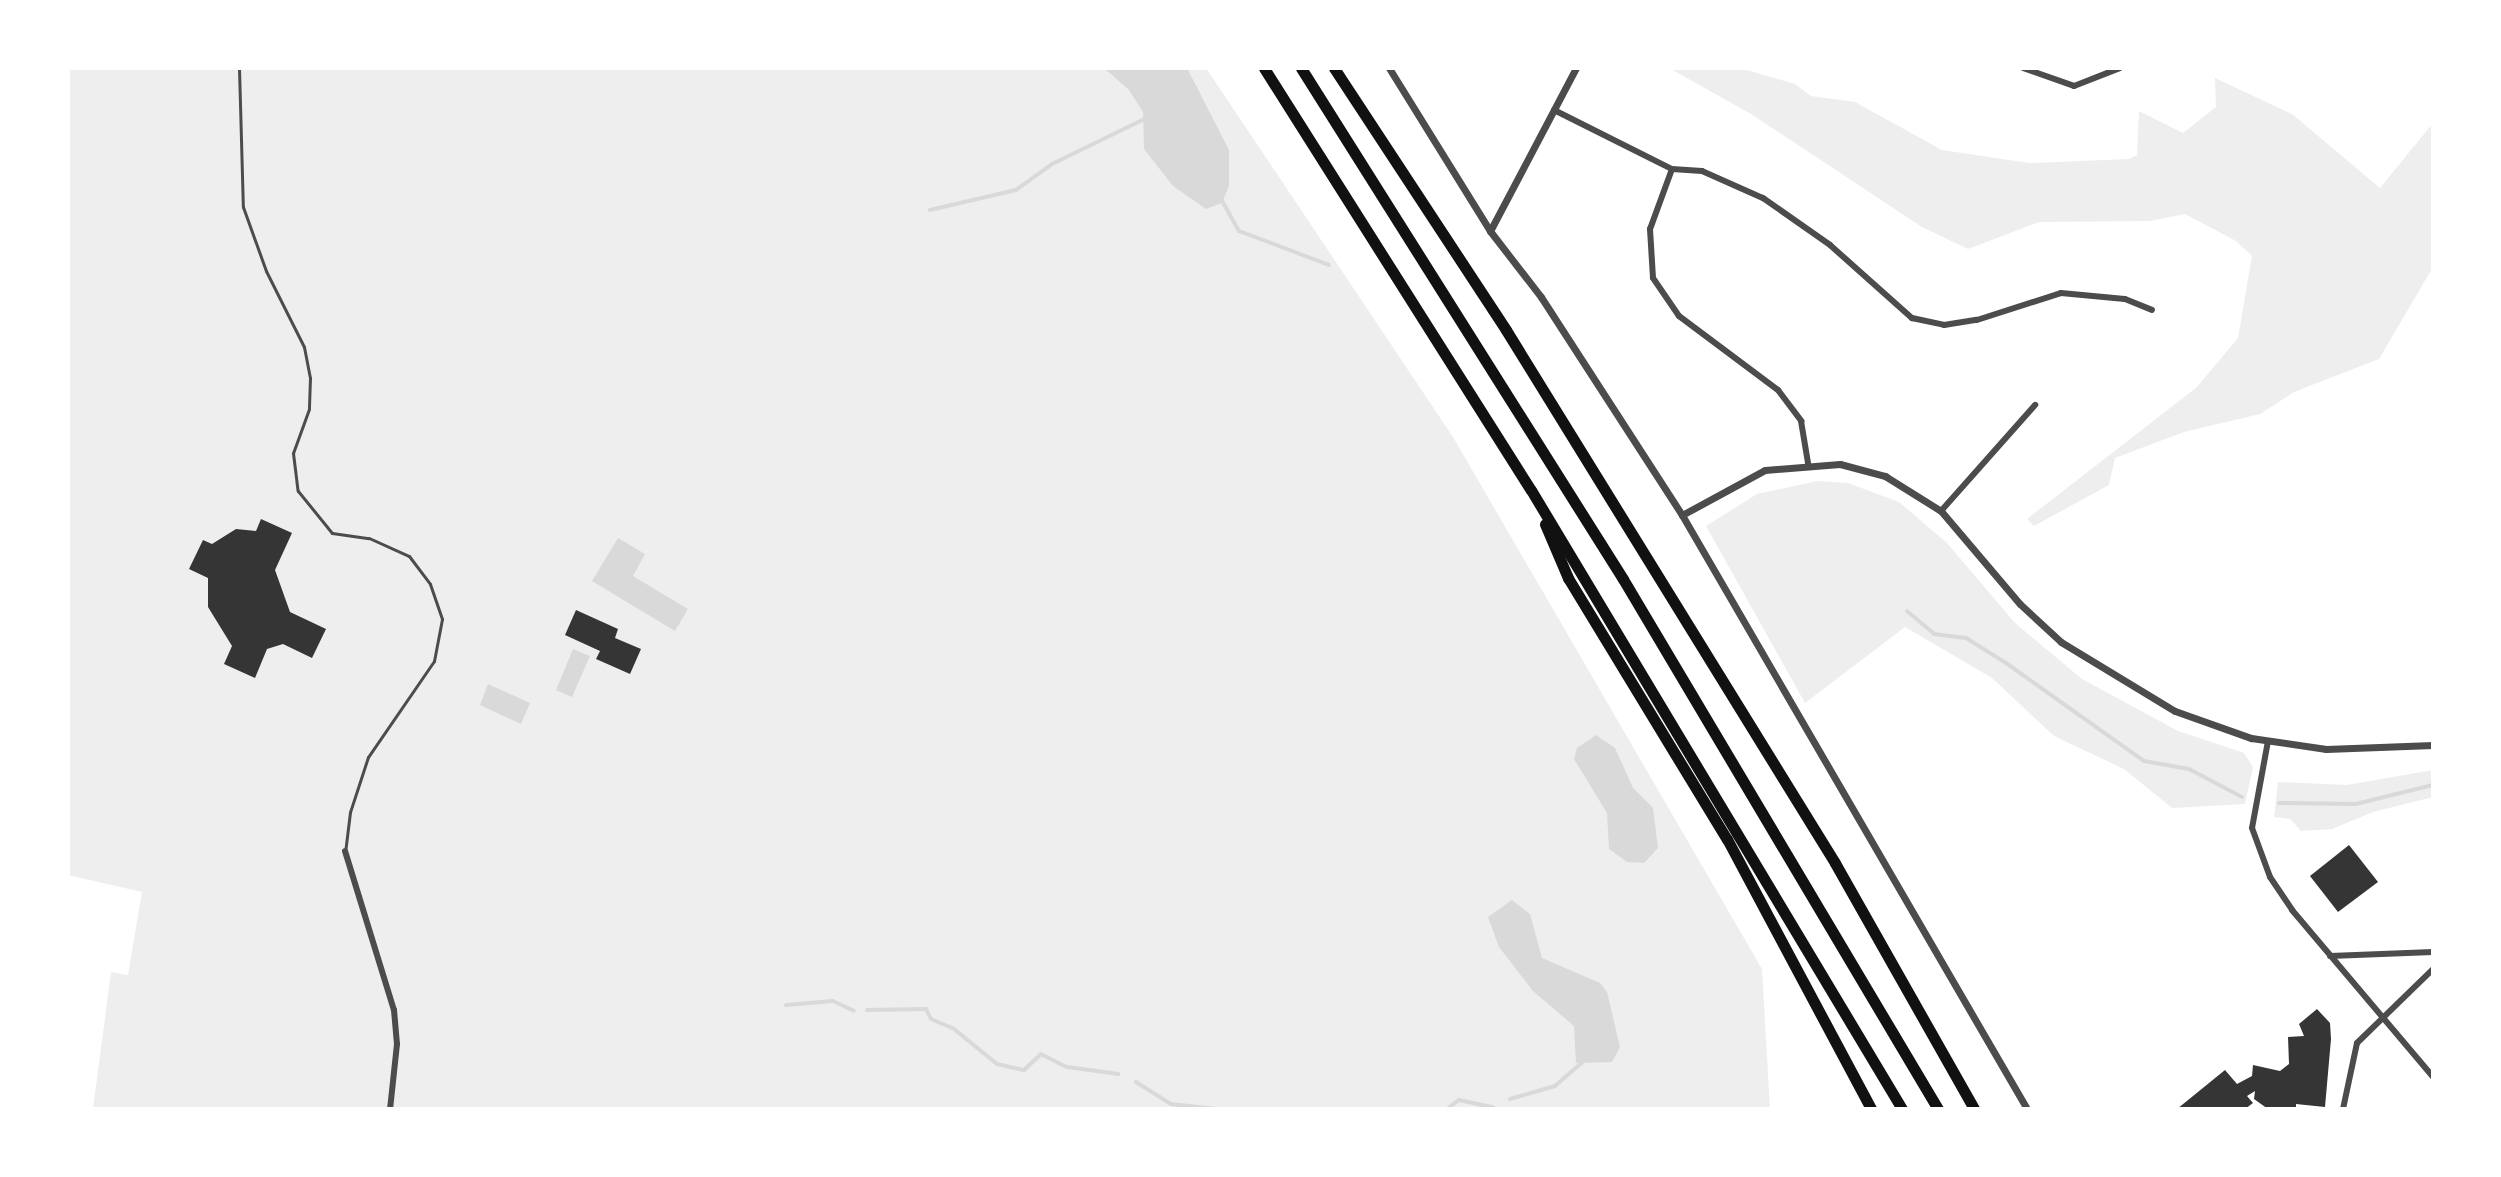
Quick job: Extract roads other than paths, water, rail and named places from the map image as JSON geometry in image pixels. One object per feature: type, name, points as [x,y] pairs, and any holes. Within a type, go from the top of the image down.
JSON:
[{"type":"highway","points":[[1264,68],[1531,490],[1902,1109]]},
{"type":"highway","points":[[1301,68],[1623,579],[1938,1109]]},
{"type":"highway","points":[[1334,68],[1506,330],[1835,863],[1974,1109]]},
{"type":"highway","points":[[1531,490],[1568,578],[1727,839],[1871,1109]]},
{"type":"street","points":[[1389,68],[1490,231],[1541,297],[1682,515],[2027,1109]]},
{"type":"street","points":[[1490,231],[1576,68]]},
{"type":"street","points":[[2023,68],[2074,86],[2120,68]]},
{"type":"street","points":[[1554,110],[1672,169],[1702,171],[1763,198],[1830,245],[1912,318],[1944,325],[1977,320],[2061,293],[2125,299],[2152,310]]},
{"type":"street","points":[[1672,169],[1650,229],[1653,278],[1679,316],[1778,390],[1801,421],[1808,463]]},
{"type":"street","points":[[1941,511],[2035,405]]},
{"type":"street","points":[[1682,515],[1765,470],[1808,463],[1840,464],[1885,476],[1941,511],[2020,604],[2099,670],[2175,711],[2268,741],[2326,749],[2433,745]]},
{"type":"street","points":[[2268,741],[2252,828],[2270,877],[2330,956],[2433,1077]]},
{"type":"street","points":[[345,851],[394,1010],[397,1044],[390,1109]]},
{"type":"street","points":[[2330,956],[2433,952]]},
{"type":"street","points":[[2343,1109],[2357,1043],[2433,969]]},
{"type":"lane","points":[[239,68],[243,207],[266,271],[304,347],[310,378],[309,409],[293,453],[298,491],[332,533],[369,538],[409,556],[430,584],[442,619],[434,661],[368,757],[350,812],[345,851]]},
{"type":"waterway","points":[[930,210],[1016,190],[1052,164],[1149,117]]},
{"type":"waterway","points":[[1220,197],[1239,231],[1329,265]]},
{"type":"waterway","points":[[1907,611],[1934,634],[1966,638],[2006,663],[2144,761],[2189,769],[2242,797]]},
{"type":"waterway","points":[[2279,803],[2356,804],[2433,785]]},
{"type":"waterway","points":[[786,1005],[833,1001],[854,1011]]},
{"type":"waterway","points":[[867,1010],[926,1009],[931,1019],[954,1029],[997,1064],[1024,1070],[1041,1054],[1067,1067],[1119,1074]]},
{"type":"waterway","points":[[1510,1099],[1555,1086],[1584,1061]]},
{"type":"waterway","points":[[1136,1082],[1171,1104],[1216,1109]]},
{"type":"waterway","points":[[1447,1109],[1459,1100],[1493,1107]]},
{"type":"waterway","points":[[1266,1109],[1271,1109]]}]
